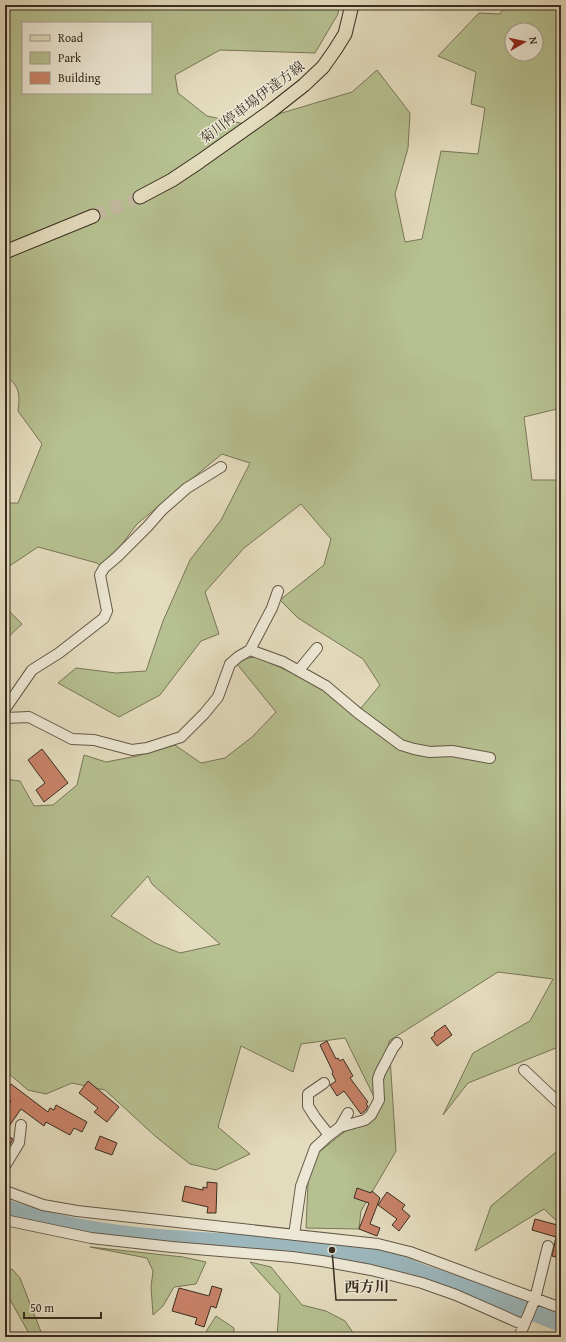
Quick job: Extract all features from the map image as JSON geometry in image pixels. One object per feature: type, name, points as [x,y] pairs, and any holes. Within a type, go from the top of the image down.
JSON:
[{"type":"main road","name":"菊川停車場伊達方線","points":[[140,197],[172,180],[199,162],[271,111],[304,85],[323,67],[345,34],[352,5]]},
{"type":"main road","points":[[5,252],[92,216]]},
{"type":"street","points":[[5,709],[32,670],[60,653],[104,618],[107,611],[100,575],[104,568],[148,526],[162,510],[187,488],[221,467]]},
{"type":"street","points":[[5,718],[29,717],[72,739],[94,740],[132,750],[147,748],[181,737],[204,714],[218,697],[230,664],[250,650],[272,608],[278,591]]},
{"type":"street","points":[[299,670],[317,648]]},
{"type":"street","points":[[250,650],[283,662],[326,686],[358,713],[401,745],[424,751],[452,751],[490,758]]},
{"type":"street","points":[[294,1235],[301,1186],[315,1148],[340,1127],[365,1120],[371,1115],[379,1100],[378,1079],[380,1073],[397,1043]]},
{"type":"street","points":[[524,1070],[561,1106]]},
{"type":"street","points":[[324,1083],[308,1094],[308,1106],[329,1135]]},
{"type":"street","points":[[340,1127],[348,1113]]},
{"type":"street","points":[[5,1166],[19,1143],[21,1125]]},
{"type":"street","points":[[5,1191],[43,1205],[77,1211],[378,1244],[410,1252],[534,1301],[561,1307]]},
{"type":"street","points":[[5,1220],[91,1238],[172,1247],[292,1257],[371,1270],[422,1283],[526,1322]]},
{"type":"street","points":[[520,1337],[534,1301],[548,1246]]},
{"type":"green space","points":[[5,5],[339,5],[338,14],[315,53],[220,50],[175,75],[178,93],[207,116],[245,124],[352,92],[377,70],[410,113],[408,148],[395,194],[405,242],[422,239],[441,151],[478,154],[485,108],[471,104],[476,72],[438,56],[479,13],[500,14],[505,5],[561,5],[561,408],[524,417],[532,480],[561,480],[561,1046],[468,1083],[443,1115],[473,1053],[530,1021],[553,979],[498,972],[389,1041],[396,1151],[361,1211],[359,1229],[306,1228],[309,1160],[378,1105],[345,1038],[301,1044],[293,1072],[241,1046],[218,1127],[250,1154],[216,1170],[190,1164],[155,1136],[105,1090],[72,1083],[46,1094],[28,1090],[8,1073],[5,1075],[5,779],[20,781],[34,806],[53,805],[77,785],[84,755],[106,762],[137,756],[175,745],[201,763],[225,758],[252,737],[276,712],[237,664],[242,659],[256,657],[291,672],[361,708],[380,685],[363,659],[298,618],[280,600],[324,565],[331,539],[301,504],[244,548],[205,592],[219,634],[201,641],[160,695],[119,717],[58,683],[76,668],[116,673],[146,671],[163,621],[190,560],[221,520],[250,463],[222,454],[137,524],[104,568],[97,563],[38,547],[5,569],[5,503],[18,503],[42,444],[18,411],[19,395],[14,383],[5,376]],"holes":[[[148,876],[152,884],[220,944],[180,953],[155,943],[111,916]]]},
{"type":"green space","points":[[5,607],[22,624],[5,640]]},
{"type":"green space","points":[[561,1148],[561,1225],[544,1209],[475,1251],[491,1206]]},
{"type":"green space","points":[[90,1247],[183,1257],[206,1262],[196,1284],[174,1287],[163,1306],[153,1315],[151,1287],[153,1271],[147,1258]]},
{"type":"green space","points":[[250,1262],[271,1267],[302,1305],[326,1311],[345,1321],[356,1337],[277,1337],[280,1295]]},
{"type":"green space","points":[[12,1269],[20,1278],[43,1337],[31,1337],[8,1296],[5,1296],[5,1274]]},
{"type":"green space","points":[[216,1316],[234,1328],[234,1337],[204,1337]]},
{"type":"building","points":[[42,749],[68,783],[44,802],[36,790],[45,783],[28,760]]},
{"type":"building","points":[[445,1025],[452,1035],[437,1046],[431,1038],[435,1035],[434,1033]]},
{"type":"building","points":[[327,1041],[336,1059],[338,1058],[340,1061],[343,1059],[353,1076],[350,1078],[368,1102],[366,1104],[368,1106],[366,1110],[361,1114],[344,1091],[337,1096],[330,1085],[336,1081],[320,1045]]},
{"type":"building","points":[[88,1081],[119,1107],[107,1122],[94,1112],[98,1108],[79,1093]]},
{"type":"building","points":[[11,1084],[48,1112],[50,1108],[54,1110],[56,1105],[87,1122],[82,1132],[74,1128],[70,1135],[46,1122],[44,1126],[21,1109],[5,1132],[5,1110],[11,1101],[5,1097],[5,1091]]},
{"type":"building","points":[[5,1134],[13,1139],[5,1154]]},
{"type":"building","points":[[100,1136],[117,1143],[112,1155],[95,1149]]},
{"type":"building","points":[[207,1182],[217,1183],[216,1213],[207,1213],[208,1207],[182,1201],[185,1186],[203,1190],[203,1187],[207,1188]]},
{"type":"building","points":[[357,1188],[371,1193],[372,1191],[380,1198],[370,1224],[380,1228],[377,1236],[359,1229],[369,1203],[354,1198]]},
{"type":"building","points":[[387,1192],[405,1205],[402,1209],[410,1216],[399,1231],[392,1225],[397,1219],[378,1205]]},
{"type":"building","points":[[535,1219],[561,1226],[561,1249],[559,1258],[552,1256],[556,1237],[532,1230]]},
{"type":"building","points":[[212,1286],[222,1289],[216,1308],[211,1306],[204,1327],[195,1324],[197,1318],[172,1311],[179,1288],[209,1296]]},
{"type":"waterway","points":[[5,1208],[50,1222],[97,1231],[143,1237],[332,1250],[379,1257],[493,1297],[561,1323]]},
{"type":"tunnel","points":[[93,216],[140,197]]},
{"type":"place","name":"西方川","points":[[332,1250]]}]
